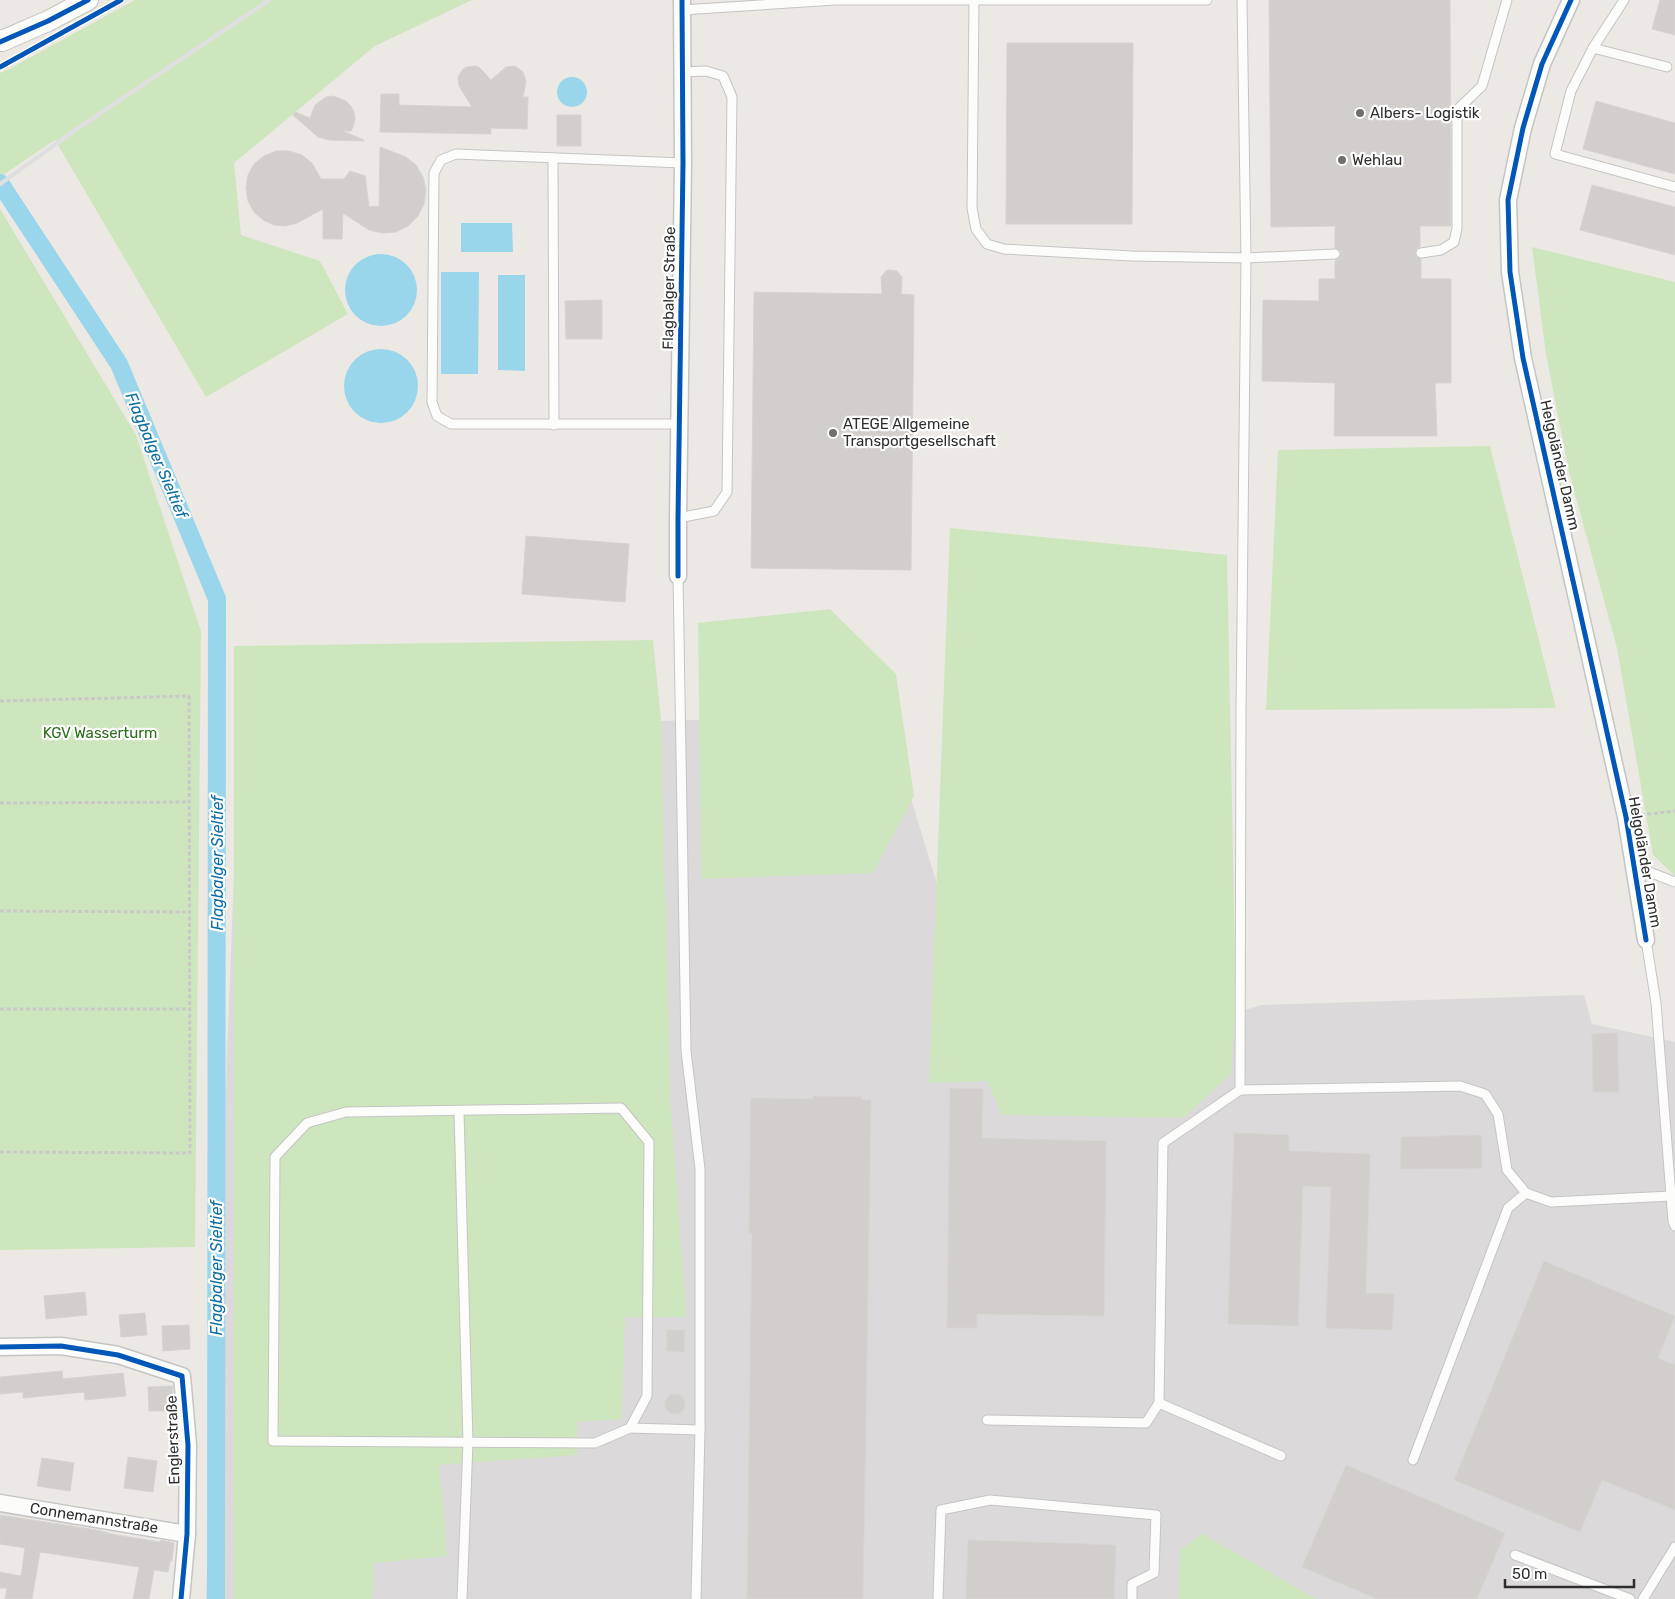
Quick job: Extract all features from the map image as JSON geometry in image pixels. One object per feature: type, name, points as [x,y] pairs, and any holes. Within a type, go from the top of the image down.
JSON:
[{"type":"street","points":[[1,41],[48,21],[88,0]]},
{"type":"street","name":"Helgoländer Damm","points":[[1570,0],[1542,64],[1521,137],[1508,200],[1510,272],[1523,358],[1626,817],[1646,940]]},
{"type":"street","name":"Flagbalger Straße","points":[[678,576],[683,163],[682,5]]},
{"type":"street","name":"Englerstraße","points":[[0,1347],[61,1346],[118,1355],[182,1376],[188,1446],[187,1534],[182,1599]]},
{"type":"street","name":"Connemannstraße","points":[[0,1503],[187,1534]]},
{"type":"lane","points":[[682,5],[834,0],[1207,0]]},
{"type":"lane","points":[[1240,1090],[1241,712],[1246,258],[1242,0]]},
{"type":"lane","points":[[1420,253],[1440,250],[1454,242],[1457,228],[1457,110],[1482,86],[1507,0]]},
{"type":"lane","points":[[1624,0],[1594,48],[1571,91],[1555,154],[1675,187]]},
{"type":"lane","points":[[974,1],[972,208],[976,229],[987,244],[1004,249],[1132,256],[1246,258],[1335,254]]},
{"type":"lane","points":[[1594,48],[1666,67]]},
{"type":"lane","points":[[678,518],[714,510],[727,492],[732,97],[723,76],[706,71],[682,72]]},
{"type":"lane","points":[[680,424],[451,424],[438,416],[432,402],[434,173],[441,160],[456,154],[683,163]]},
{"type":"lane","points":[[553,158],[554,425]]},
{"type":"lane","points":[[678,576],[686,1051],[700,1169],[700,1430],[696,1599]]},
{"type":"lane","points":[[1634,866],[1675,882]]},
{"type":"lane","points":[[1646,940],[1656,1003],[1675,1226]]},
{"type":"lane","points":[[986,1420],[1146,1422],[1158,1402],[1163,1143],[1240,1090],[1460,1086],[1485,1094],[1498,1114],[1507,1170],[1526,1193],[1551,1202],[1671,1196]]},
{"type":"lane","points":[[630,1428],[647,1396],[648,1142],[621,1108],[346,1112],[307,1123],[275,1156],[273,1441],[595,1443],[630,1428],[700,1430]]},
{"type":"lane","points":[[459,1111],[468,1442],[462,1599]]},
{"type":"lane","points":[[1413,1460],[1508,1208],[1526,1193]]},
{"type":"lane","points":[[1158,1402],[1281,1456]]},
{"type":"lane","points":[[938,1599],[940,1510],[990,1500],[1156,1515],[1154,1573],[1132,1584],[1132,1599]]},
{"type":"lane","points":[[1643,1599],[1675,1547]]},
{"type":"lane","points":[[1515,1555],[1630,1599]]},
{"type":"path","points":[[0,701],[189,696],[190,1153],[0,1152]]},
{"type":"path","points":[[0,803],[189,802]]},
{"type":"path","points":[[1626,817],[1675,811]]},
{"type":"path","points":[[0,911],[190,912]]},
{"type":"path","points":[[0,1009],[190,1009]]},
{"type":"shaded area","points":[[885,713],[999,1088],[1261,1005],[1584,995],[1592,1024],[1675,1042],[1675,1599],[206,1599],[240,719],[661,721]]},
{"type":"green space","points":[[135,0],[472,0],[375,46],[234,163],[241,235],[320,261],[348,314],[206,397],[55,140],[0,177],[0,73]]},
{"type":"green space","name":"KGV Wasserturm","points":[[0,209],[136,435],[201,631],[195,1247],[0,1250]]},
{"type":"green space","points":[[1532,247],[1675,282],[1675,876],[1653,855],[1617,648],[1569,472],[1546,354]]},
{"type":"green space","points":[[1490,446],[1556,708],[1266,710],[1278,450]]},
{"type":"green space","points":[[950,528],[1227,555],[1236,1006],[1231,1074],[1183,1118],[1002,1115],[987,1081],[929,1083]]},
{"type":"green space","points":[[830,609],[896,674],[914,796],[873,873],[701,879],[698,623]]},
{"type":"green space","points":[[653,640],[661,721],[670,1095],[686,1317],[625,1317],[622,1419],[577,1422],[577,1455],[439,1465],[447,1556],[374,1563],[372,1599],[234,1599],[234,646]]},
{"type":"green space","points":[[1202,1534],[1316,1599],[1178,1599],[1180,1550]]},
{"type":"water","points":[[572,77],[578,78],[586,86],[586,98],[578,106],[572,107],[566,106],[558,98],[557,92],[558,86],[566,78]]},
{"type":"water","points":[[461,223],[512,223],[513,252],[461,252]]},
{"type":"water","points":[[381,254],[395,257],[407,264],[414,276],[417,290],[414,304],[407,316],[395,323],[381,326],[367,323],[355,316],[348,304],[345,290],[348,276],[355,264],[367,257]]},
{"type":"water","points":[[441,272],[479,272],[478,374],[441,374]]},
{"type":"water","points":[[498,275],[525,275],[525,371],[498,370]]},
{"type":"water","points":[[381,349],[402,355],[412,365],[418,386],[412,407],[402,417],[381,423],[360,417],[350,407],[344,386],[350,365],[360,355]]},
{"type":"building","points":[[1269,0],[1450,0],[1451,226],[1420,226],[1420,247],[1417,248],[1415,253],[1416,257],[1421,259],[1421,279],[1451,279],[1451,383],[1435,383],[1437,436],[1334,436],[1335,383],[1262,381],[1263,300],[1319,301],[1319,279],[1335,279],[1335,260],[1339,259],[1341,254],[1340,250],[1335,248],[1335,226],[1271,227]]},
{"type":"building","points":[[1660,0],[1675,0],[1675,35],[1652,29]]},
{"type":"building","points":[[1007,43],[1133,43],[1132,224],[1006,224]]},
{"type":"building","points":[[476,66],[491,80],[506,67],[515,66],[523,72],[526,81],[523,97],[528,97],[527,129],[491,128],[491,134],[380,132],[381,94],[399,94],[399,105],[472,107],[459,86],[458,77],[463,69]]},
{"type":"building","points":[[333,96],[346,101],[354,112],[355,119],[351,131],[342,131],[364,141],[329,140],[318,137],[293,115],[295,112],[310,118],[315,105],[326,97]]},
{"type":"building","points":[[1596,101],[1675,123],[1675,174],[1583,149]]},
{"type":"building","points":[[557,115],[581,115],[581,146],[557,146]]},
{"type":"building","points":[[380,147],[406,157],[416,165],[423,177],[426,190],[424,204],[418,216],[408,226],[396,232],[382,233],[369,230],[343,213],[342,239],[323,239],[323,209],[297,223],[285,226],[274,225],[263,220],[254,212],[248,201],[246,188],[248,175],[254,164],[264,156],[276,151],[289,151],[302,155],[312,163],[321,179],[344,179],[350,171],[365,176],[369,207],[379,206]]},
{"type":"building","points":[[1592,185],[1675,207],[1675,255],[1580,230]]},
{"type":"building","name":"ATEGE Allgemeine Transportgesellschaft","points":[[889,270],[897,271],[902,277],[901,294],[914,295],[911,570],[751,568],[754,292],[882,294],[881,277]]},
{"type":"building","points":[[602,300],[602,339],[566,339],[565,301]]},
{"type":"building","points":[[526,536],[629,544],[625,602],[522,594]]},
{"type":"building","points":[[1617,1033],[1619,1092],[1593,1092],[1592,1034]]},
{"type":"building","points":[[950,1088],[983,1089],[982,1138],[1106,1141],[1104,1316],[977,1314],[977,1328],[947,1328]]},
{"type":"building","points":[[813,1096],[862,1097],[862,1100],[871,1100],[863,1599],[747,1599],[752,1233],[749,1233],[751,1098],[813,1099]]},
{"type":"building","points":[[1234,1133],[1289,1135],[1289,1151],[1370,1154],[1366,1293],[1394,1294],[1392,1330],[1326,1328],[1331,1187],[1303,1186],[1298,1326],[1228,1324]]},
{"type":"building","points":[[1481,1135],[1482,1168],[1401,1169],[1401,1137]]},
{"type":"building","points":[[1544,1261],[1675,1316],[1658,1358],[1675,1365],[1675,1510],[1602,1480],[1580,1532],[1454,1480]]},
{"type":"building","points":[[85,1292],[87,1315],[46,1319],[44,1296]]},
{"type":"building","points":[[145,1313],[147,1335],[121,1337],[119,1315]]},
{"type":"building","points":[[189,1325],[190,1349],[163,1351],[162,1326]]},
{"type":"building","points":[[667,1330],[685,1330],[684,1352],[667,1351]]},
{"type":"building","points":[[62,1371],[63,1379],[123,1373],[126,1396],[85,1400],[84,1392],[23,1398],[23,1392],[0,1394],[0,1377]]},
{"type":"building","points":[[172,1386],[173,1411],[149,1411],[148,1387]]},
{"type":"building","points":[[675,1394],[682,1397],[685,1404],[682,1411],[675,1414],[668,1411],[665,1404],[668,1397]]},
{"type":"building","points":[[128,1457],[157,1461],[153,1492],[124,1488]]},
{"type":"building","points":[[42,1458],[74,1463],[70,1491],[37,1486]]},
{"type":"building","points":[[1346,1465],[1505,1533],[1477,1599],[1377,1599],[1302,1567]]},
{"type":"building","points":[[0,1515],[174,1543],[172,1561],[170,1561],[168,1572],[154,1570],[149,1599],[133,1599],[139,1567],[40,1552],[32,1599],[5,1599],[7,1588],[0,1588],[0,1572],[21,1576],[25,1548],[0,1544]]},
{"type":"building","points":[[968,1540],[1116,1545],[1114,1599],[966,1599]]},
{"type":"waterway","name":"Flagbalger Sieltief","points":[[0,183],[119,364],[217,599],[216,1599]]},
{"type":"railway","points":[[0,184],[77,129],[269,0]]},
{"type":"cycle path","points":[[0,42],[48,21],[88,0]]},
{"type":"cycle path","points":[[0,67],[121,0]]},
{"type":"cycle path","points":[[678,576],[683,163],[682,0]]},
{"type":"cycle path","points":[[1571,0],[1542,64],[1523,128],[1508,200],[1510,272],[1523,358],[1626,817],[1646,940]]},
{"type":"cycle path","points":[[0,1347],[61,1346],[118,1355],[182,1376],[188,1445],[187,1534],[181,1599]]},
{"type":"place","name":"Albers- Logistik","points":[[1360,113]]},
{"type":"place","name":"Wehlau","points":[[1342,160]]},
{"type":"place","name":"ATEGE Allgemeine Transportgesellschaft","points":[[833,433]]}]
